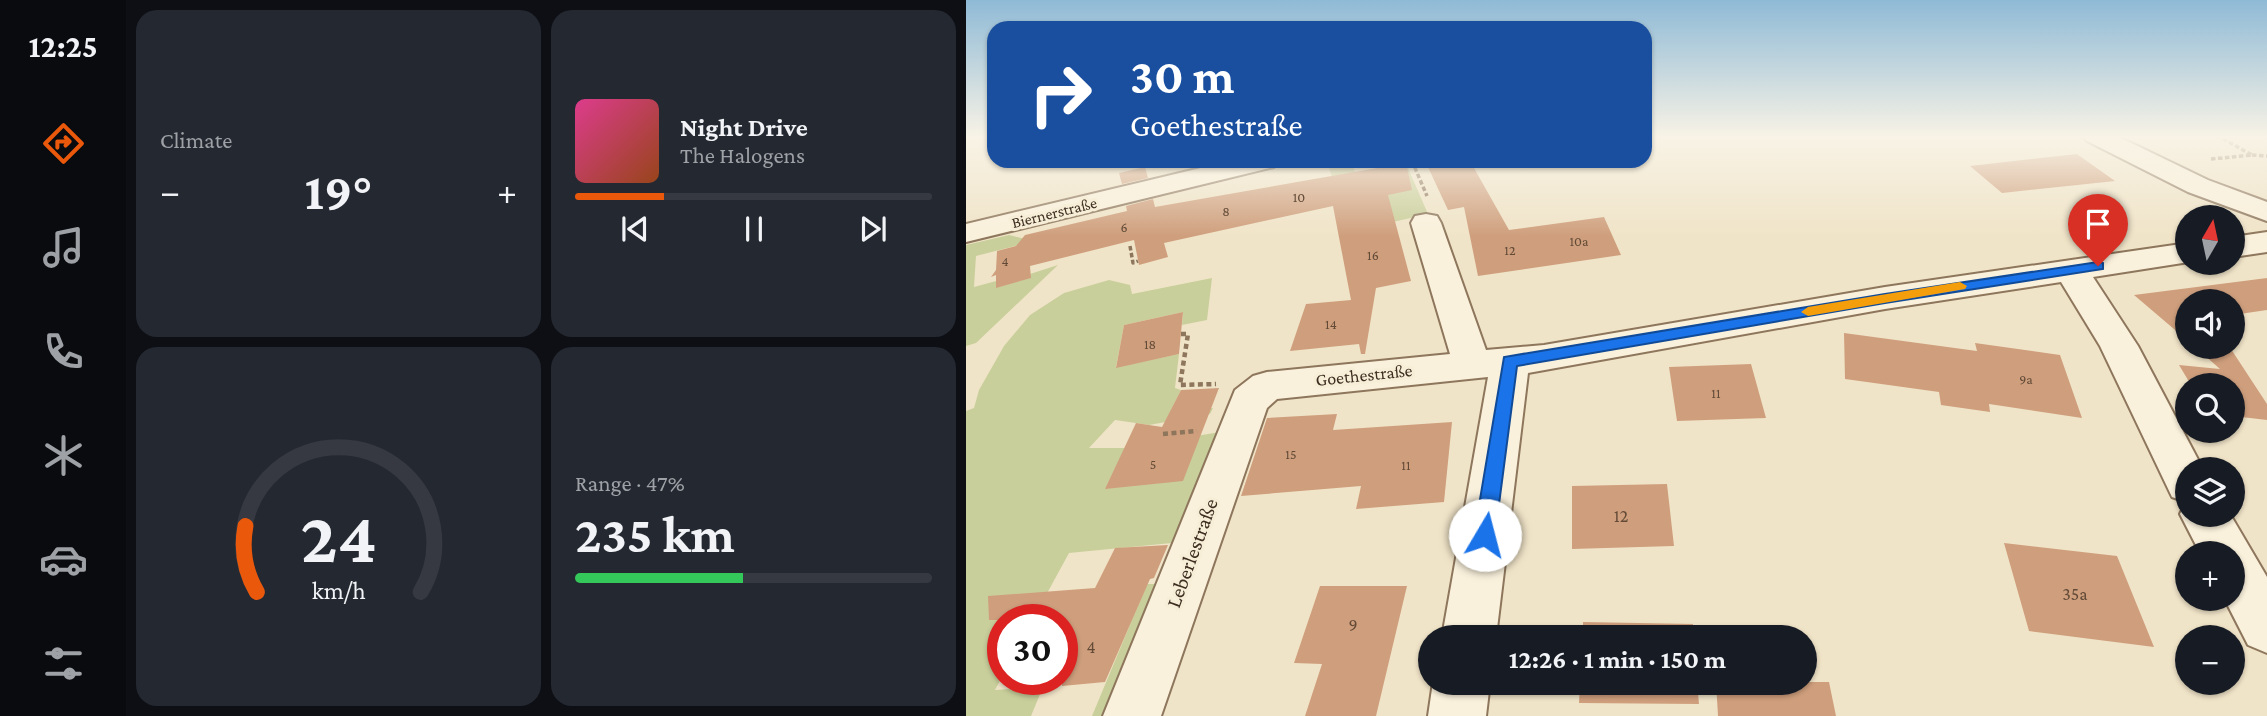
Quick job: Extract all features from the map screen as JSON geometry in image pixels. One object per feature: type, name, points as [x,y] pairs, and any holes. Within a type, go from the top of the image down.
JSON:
[{"type":"street","name":"Biernerstraße","points":[[966,233],[1229,169]]},
{"type":"street","points":[[2164,169],[2198,186],[2267,212]]},
{"type":"street","points":[[1426,223],[1458,327],[1491,363],[1470,625]]},
{"type":"street","points":[[2245,245],[2267,242]]},
{"type":"street","name":"Goethestraße","points":[[1237,388],[1544,358],[1885,298],[2175,255]]},
{"type":"street","points":[[2069,270],[2083,286],[2115,340],[2175,458]]},
{"type":"street","name":"Leberlestraße","points":[[1132,716],[1249,400],[1237,388]]},
{"type":"street","points":[[2245,588],[2267,627]]},
{"type":"street","points":[[1457,716],[1460,695]]},
{"type":"path","points":[[1130,246],[1133,263],[1138,261]]},
{"type":"path","points":[[1181,334],[1188,334],[1180,386],[1237,388]]},
{"type":"green space","points":[[1330,169],[1354,169],[1363,193],[1410,184],[1404,169],[1409,169],[1428,214],[1349,232]]},
{"type":"green space","points":[[1009,235],[1034,241],[976,256],[974,287],[996,281],[997,287],[1030,278],[1030,274],[1058,265],[976,343],[966,346],[966,245]]},
{"type":"green space","points":[[1212,278],[1207,320],[1182,325],[1183,312],[1124,325],[1116,367],[1179,354],[1175,388],[1181,390],[1171,410],[1213,408],[1210,414],[1149,425],[1115,420],[1089,448],[1124,448],[1220,432],[1182,542],[1069,553],[1041,604],[987,604],[987,695],[1040,695],[1031,716],[966,716],[966,411],[974,408],[979,390],[1004,346],[1030,315],[1064,293],[1109,280],[1130,285],[1132,294]]},
{"type":"green space","points":[[1147,584],[1166,584],[1115,716],[1092,716]]},
{"type":"building","points":[[1146,169],[1148,178],[1122,184],[1119,173]]},
{"type":"building","points":[[1369,169],[1407,169],[1412,190],[1388,195],[1411,281],[1376,288],[1365,354],[1361,354],[1359,344],[1290,351],[1306,304],[1351,300],[1333,206],[1164,243],[1168,257],[1139,265],[1134,240],[1030,266],[1031,278],[996,288],[996,275],[991,277],[996,270],[997,251],[1016,246],[1025,235],[1127,211],[1126,206],[1153,199],[1155,207]]},
{"type":"building","points":[[1429,169],[1475,169],[1509,230],[1604,217],[1621,255],[1478,276],[1464,207],[1448,210]]},
{"type":"building","points":[[1974,169],[2099,169],[2115,181],[2002,193]]},
{"type":"building","points":[[2267,278],[2267,310],[2245,313],[2245,289],[2181,289]]},
{"type":"building","points":[[2175,290],[2175,330],[2134,295]]},
{"type":"building","points":[[1183,312],[1179,354],[1116,368],[1124,325]]},
{"type":"building","points":[[1844,333],[1977,351],[1975,343],[2060,355],[2082,418],[1989,404],[1990,412],[1941,405],[1939,392],[1845,379]]},
{"type":"building","points":[[2209,359],[2238,359],[2267,404],[2267,420],[2245,417],[2245,373],[2184,373],[2179,365],[2220,369]]},
{"type":"building","points":[[1751,364],[1766,418],[1677,421],[1669,367]]},
{"type":"building","points":[[1219,388],[1183,481],[1105,489],[1136,423],[1162,427],[1181,390]]},
{"type":"building","points":[[1337,414],[1333,430],[1452,422],[1444,502],[1356,509],[1361,486],[1241,496],[1267,418]]},
{"type":"building","points":[[1667,484],[1674,546],[1572,549],[1572,486]]},
{"type":"building","points":[[2004,543],[2117,556],[2154,647],[2029,631]]},
{"type":"building","points":[[1168,545],[1154,578],[1150,579],[1105,682],[1078,685],[1078,604],[988,604],[988,596],[1095,588],[1115,548]]},
{"type":"building","points":[[1320,586],[1407,586],[1376,716],[1305,716],[1322,664],[1294,663]]},
{"type":"building","points":[[1583,622],[1693,625],[1583,625]]},
{"type":"building","points":[[1817,682],[1829,682],[1836,716],[1718,716],[1717,695],[1817,695]]},
{"type":"building","points":[[1579,695],[1698,695],[1699,704],[1579,703]]},
{"type":"slow traffic","points":[[1808,312],[1960,286]]},
{"type":"route","points":[[1485,535],[1510,361],[1544,358],[1885,298],[2098,266]]}]
